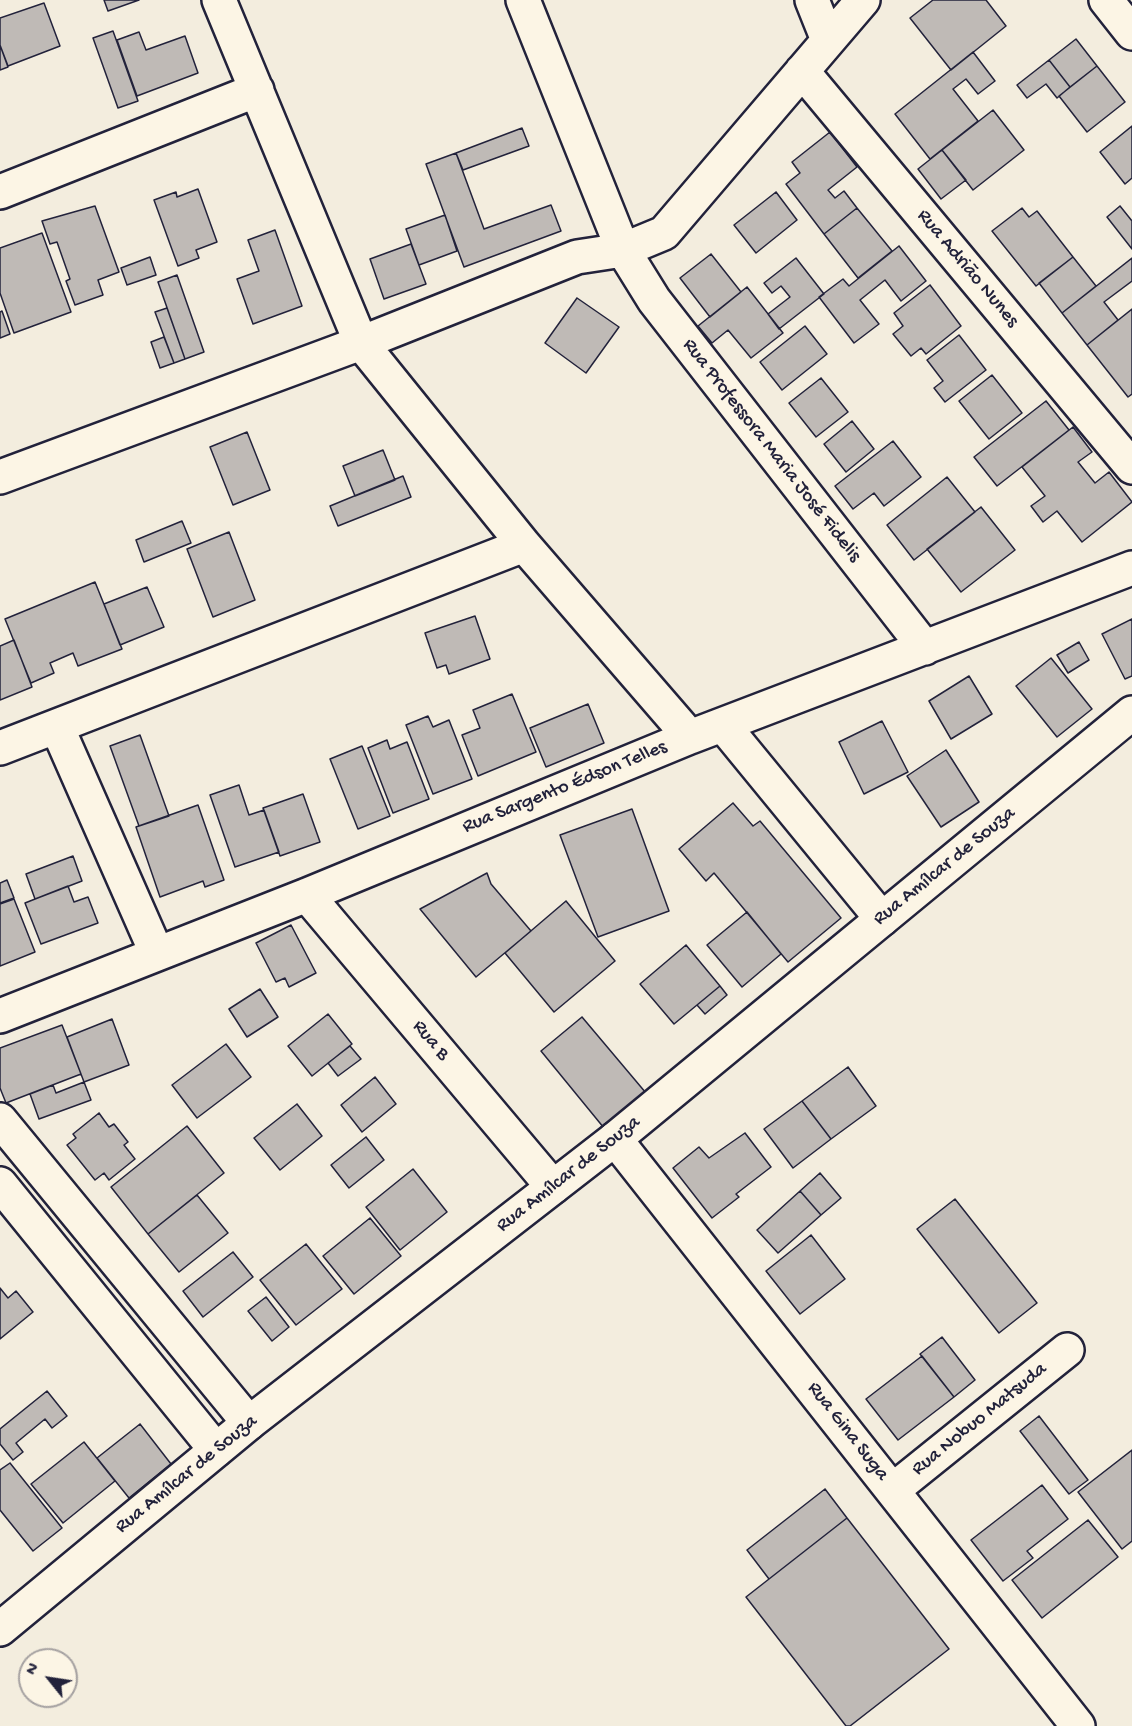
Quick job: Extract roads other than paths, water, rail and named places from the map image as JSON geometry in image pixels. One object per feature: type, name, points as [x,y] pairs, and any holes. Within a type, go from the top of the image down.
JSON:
[{"type":"street","points":[[219,0],[361,343],[524,545],[690,737]]},
{"type":"street","name":"Rua Professora Maria José Fidelis","points":[[523,0],[623,250],[654,300],[707,371],[925,648]]},
{"type":"street","points":[[812,0],[828,40]]},
{"type":"street","points":[[0,477],[361,343],[578,257],[623,250],[664,233],[863,0]]},
{"type":"street","points":[[1106,0],[1132,33]]},
{"type":"street","name":"Rua Adrião Nunes","points":[[802,71],[1132,467]]},
{"type":"street","points":[[0,192],[257,90]]},
{"type":"street","points":[[0,748],[524,545]]},
{"type":"street","name":"Rua Sargento Édson Telles","points":[[0,1016],[306,895],[690,737],[1132,568]]},
{"type":"street","name":"Rua Amílcar de Souza","points":[[0,1629],[249,1423],[615,1139],[1132,713]]},
{"type":"street","points":[[723,725],[882,919]]},
{"type":"street","points":[[57,726],[157,954]]},
{"type":"street","name":"Rua B","points":[[306,895],[553,1187]]},
{"type":"street","points":[[0,1120],[249,1423]]},
{"type":"street","name":"Rua Gina Suga","points":[[615,1139],[1078,1726]]},
{"type":"street","points":[[0,1185],[216,1450]]},
{"type":"street","points":[[83,1287],[114,1260]]},
{"type":"street","name":"Rua Nobuo Matsuda","points":[[893,1490],[1066,1350]]}]
